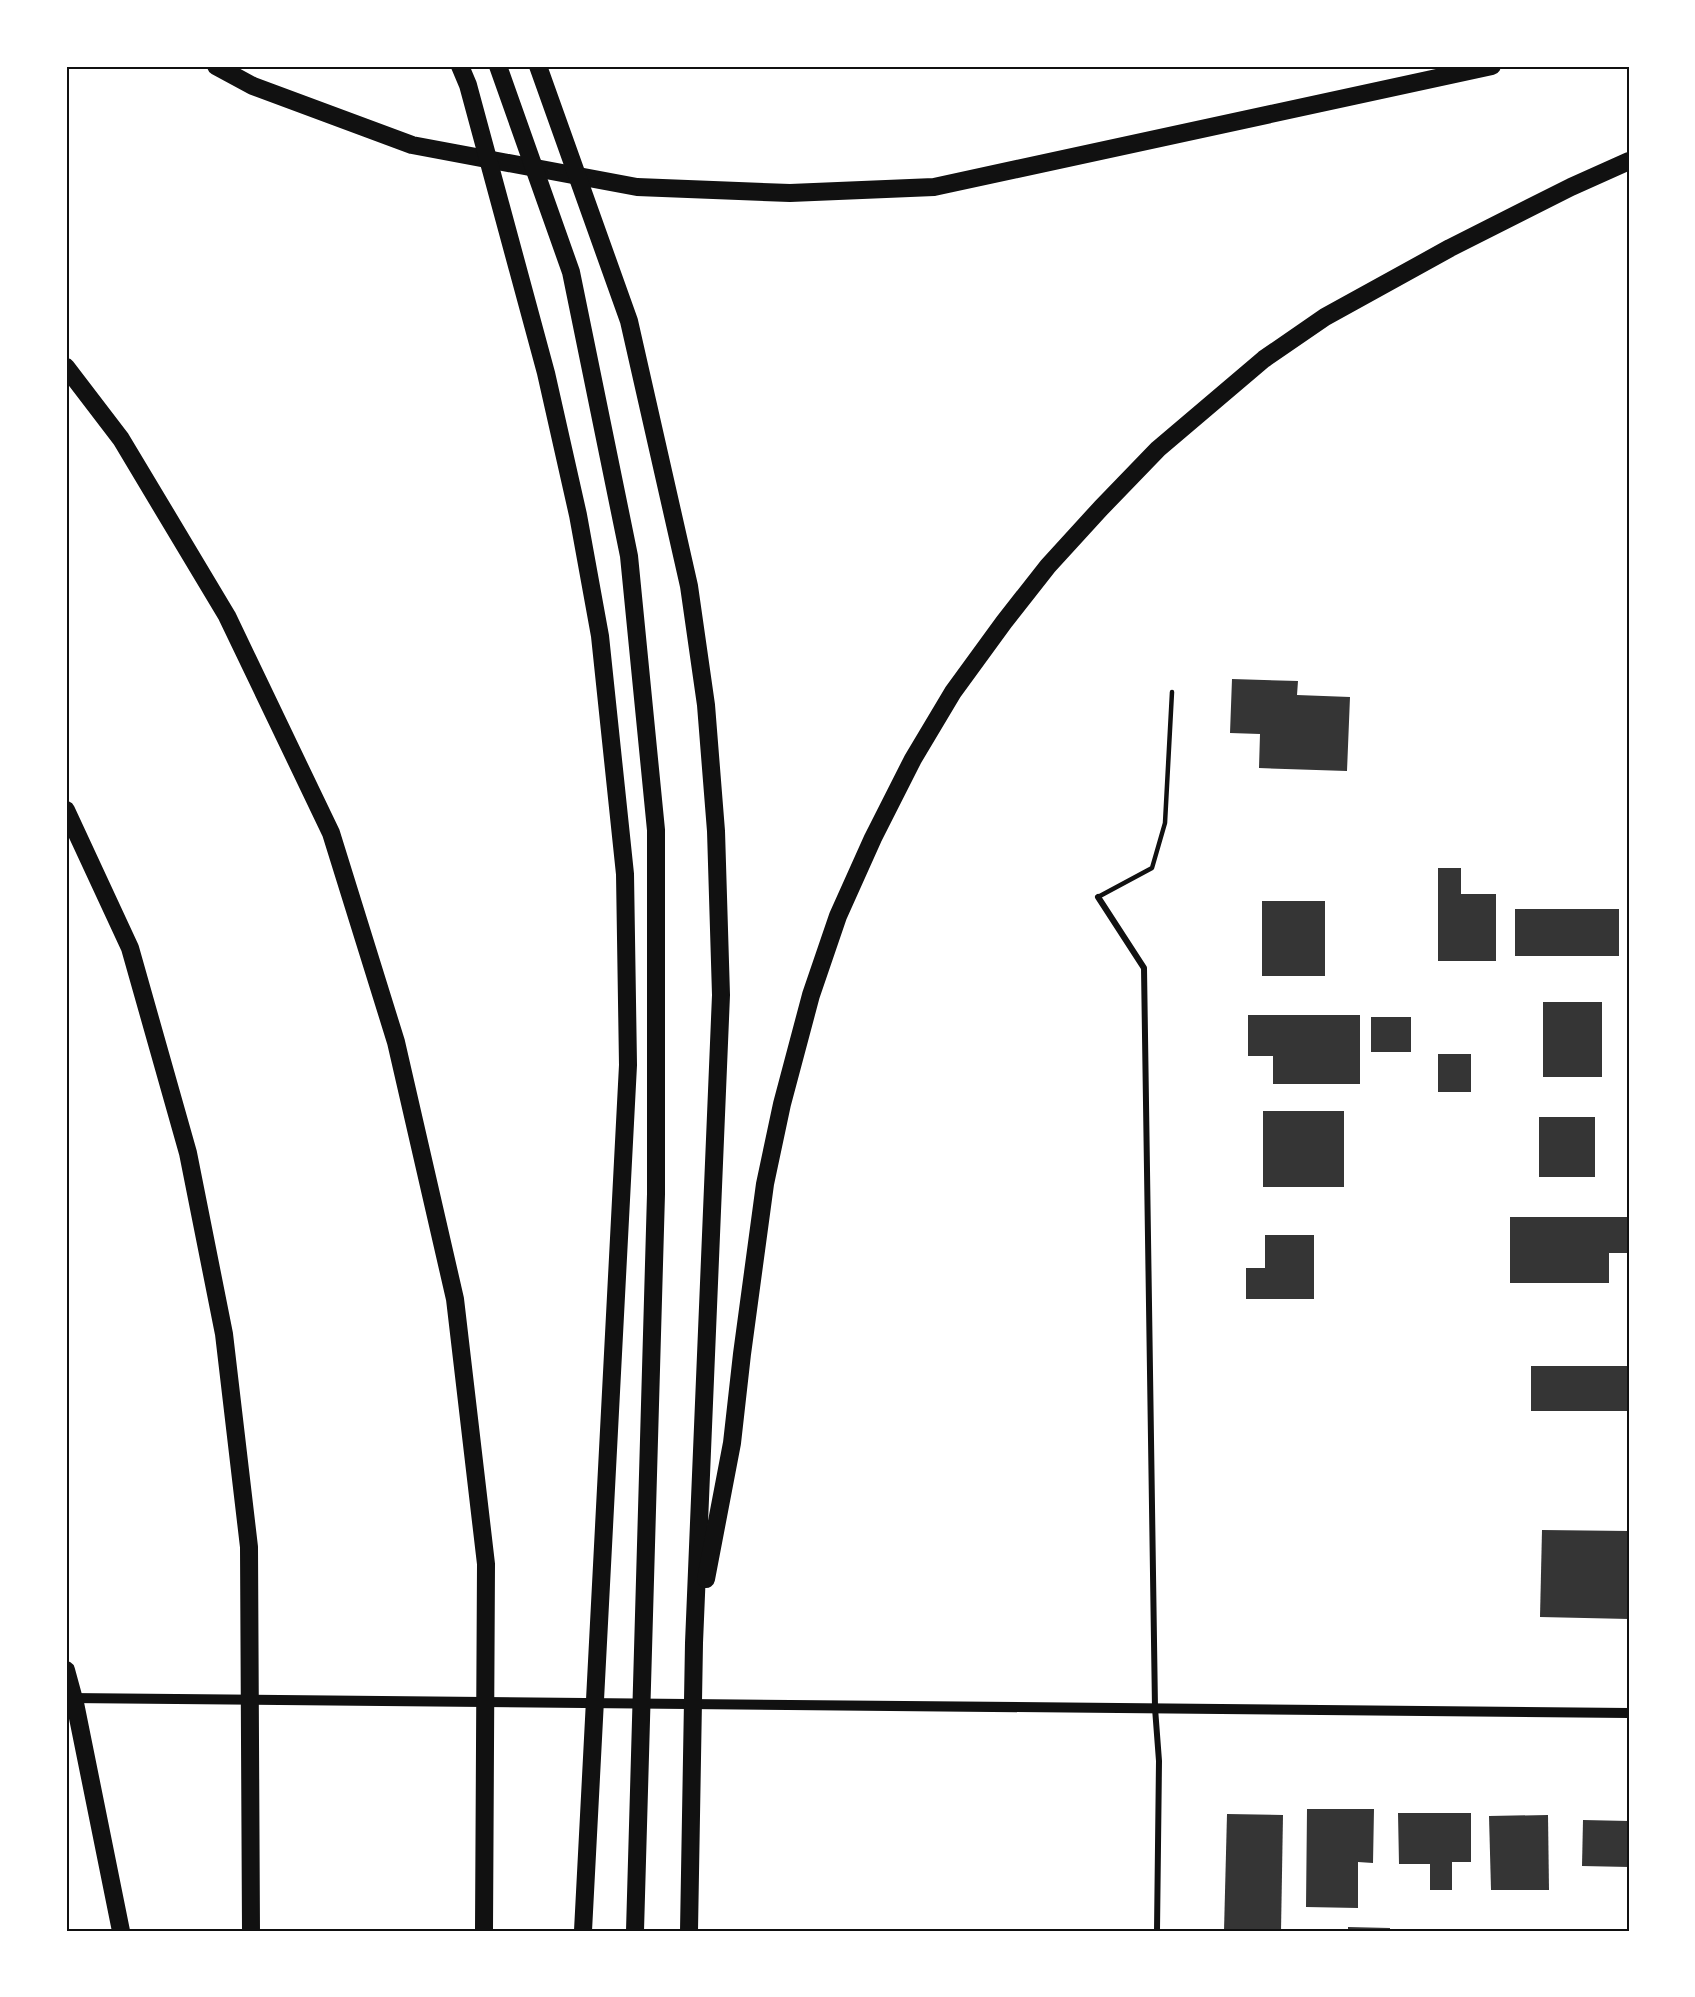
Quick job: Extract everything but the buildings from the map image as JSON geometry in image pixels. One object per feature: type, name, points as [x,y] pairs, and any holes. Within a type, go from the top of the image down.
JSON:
[{"type":"highway","points":[[216,66],[253,86],[412,145],[637,187],[790,193],[933,187],[1492,66]]},
{"type":"highway","points":[[460,66],[468,85],[546,373],[578,515],[600,636],[625,874],[627,1065],[583,1931]]},
{"type":"highway","points":[[498,66],[572,272],[629,556],[656,830],[656,1194],[635,1931]]},
{"type":"highway","points":[[538,66],[629,321],[689,586],[706,705],[716,831],[721,995],[694,1643],[689,1931]]},
{"type":"highway","points":[[694,1643],[732,1443],[765,1184],[782,1104],[811,995],[838,916],[873,838],[913,759],[953,692],[1048,566],[1101,508],[1158,449],[1264,359],[1324,317],[1450,248],[1571,187],[1629,161]]},
{"type":"highway","points":[[66,367],[121,439],[227,616],[331,833],[396,1042],[455,1299],[486,1564],[484,1931]]},
{"type":"highway","points":[[66,810],[130,948],[188,1153],[224,1334],[249,1547],[251,1931]]},
{"type":"highway","points":[[66,1670],[75,1703],[121,1931]]},
{"type":"street","points":[[1098,897],[1144,968],[1155,1708],[1159,1761],[1157,1931]]},
{"type":"street","points":[[66,1698],[1629,1713]]},
{"type":"lane","points":[[1098,897],[1152,868],[1165,823],[1172,692]]}]
